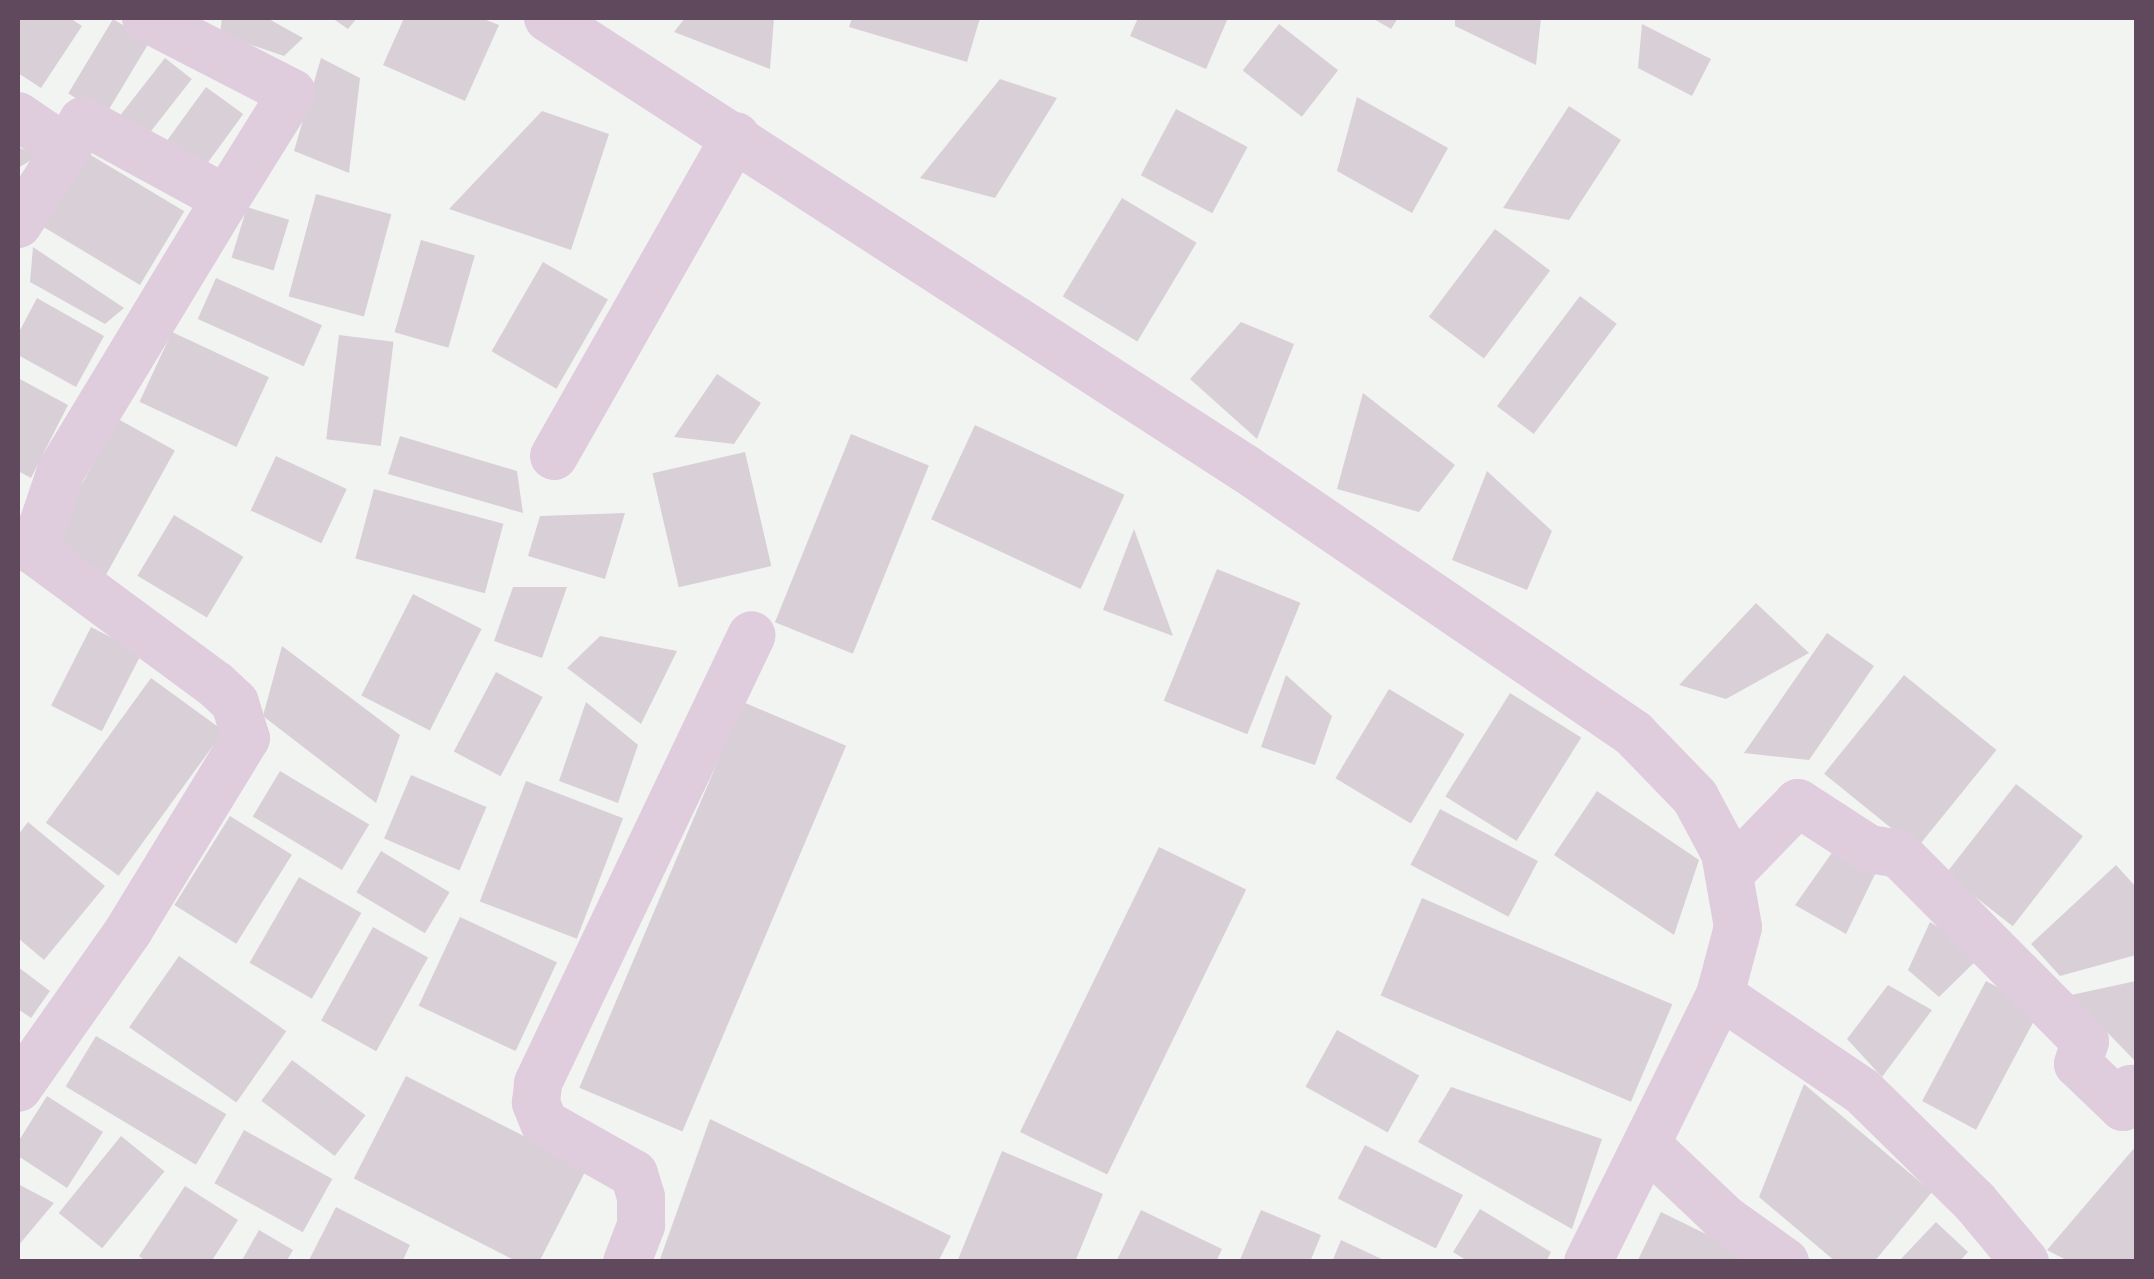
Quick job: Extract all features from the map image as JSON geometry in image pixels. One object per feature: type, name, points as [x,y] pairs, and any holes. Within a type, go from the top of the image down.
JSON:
[{"type":"street","points":[[18,1088],[129,930],[246,738],[235,703],[216,685],[26,545],[61,471],[292,93],[146,18]]},
{"type":"street","points":[[561,21],[1246,469],[1634,734],[1695,798],[1725,853],[1738,927],[1720,995],[1588,1262]]},
{"type":"street","points":[[18,116],[66,149]]},
{"type":"street","points":[[18,224],[83,122],[226,199]]},
{"type":"street","points":[[554,456],[736,136]]},
{"type":"street","points":[[627,1262],[640,1225],[641,1196],[634,1174],[544,1123],[536,1103],[538,1083],[752,635]]},
{"type":"street","points":[[1729,874],[1798,803],[1869,849],[1899,854],[2085,1041],[2078,1064],[2123,1107],[2131,1089],[2136,1093]]},
{"type":"street","points":[[1720,995],[1862,1091],[1976,1202],[2025,1262]]},
{"type":"street","points":[[1647,1145],[1725,1219],[1785,1262]]},
{"type":"building","points":[[18,18],[70,18],[82,26],[41,88],[18,73]]},
{"type":"building","points":[[222,18],[267,18],[303,38],[284,56],[220,34]]},
{"type":"building","points":[[332,18],[357,18],[348,29]]},
{"type":"building","points":[[404,18],[481,18],[499,25],[465,101],[383,65]]},
{"type":"building","points":[[685,18],[774,18],[770,69],[674,32]]},
{"type":"building","points":[[852,18],[980,18],[967,62],[849,27]]},
{"type":"building","points":[[1138,18],[1228,18],[1206,69],[1130,36]]},
{"type":"building","points":[[1372,18],[1398,18],[1391,29]]},
{"type":"building","points":[[1455,18],[1541,18],[1536,65],[1455,26]]},
{"type":"building","points":[[113,19],[150,41],[105,116],[68,94]]},
{"type":"building","points":[[1279,24],[1338,70],[1302,117],[1243,70]]},
{"type":"building","points":[[1642,24],[1711,59],[1692,96],[1638,68]]},
{"type":"building","points":[[165,58],[192,79],[143,141],[116,120]]},
{"type":"building","points":[[321,58],[360,78],[349,173],[294,151]]},
{"type":"building","points":[[1000,79],[1057,98],[995,198],[920,178]]},
{"type":"building","points":[[206,87],[243,114],[203,170],[165,143]]},
{"type":"building","points":[[1357,97],[1448,148],[1412,213],[1337,171]]},
{"type":"building","points":[[1569,106],[1621,140],[1569,220],[1503,208]]},
{"type":"building","points":[[1176,109],[1248,147],[1212,213],[1141,175]]},
{"type":"building","points":[[542,111],[609,134],[571,250],[449,209]]},
{"type":"building","points":[[18,147],[38,156],[18,168]]},
{"type":"building","points":[[84,151],[184,211],[140,285],[40,225]]},
{"type":"building","points":[[316,194],[391,214],[364,317],[289,296]]},
{"type":"building","points":[[1122,198],[1197,243],[1137,341],[1063,297]]},
{"type":"building","points":[[247,207],[289,220],[274,271],[232,258]]},
{"type":"building","points":[[1495,229],[1550,271],[1484,358],[1429,317]]},
{"type":"building","points":[[421,240],[475,255],[448,348],[395,332]]},
{"type":"building","points":[[33,247],[124,308],[105,324],[30,282]]},
{"type":"building","points":[[543,262],[608,300],[556,389],[492,351]]},
{"type":"building","points":[[216,278],[322,325],[304,366],[198,319]]},
{"type":"building","points":[[1580,296],[1617,324],[1534,434],[1497,406]]},
{"type":"building","points":[[37,298],[104,336],[76,387],[18,355],[18,334]]},
{"type":"building","points":[[1241,322],[1294,344],[1257,439],[1190,379]]},
{"type":"building","points":[[172,332],[269,377],[236,447],[139,402]]},
{"type":"building","points":[[339,335],[394,342],[381,446],[326,439]]},
{"type":"building","points":[[717,374],[761,403],[734,444],[674,437]]},
{"type":"building","points":[[18,378],[68,405],[31,478],[18,471]]},
{"type":"building","points":[[1363,393],[1455,465],[1419,512],[1337,489]]},
{"type":"building","points":[[118,419],[175,451],[102,582],[45,550]]},
{"type":"building","points":[[975,425],[1125,495],[1081,589],[931,519]]},
{"type":"building","points":[[851,434],[929,465],[853,654],[775,622]]},
{"type":"building","points":[[400,436],[517,471],[523,513],[388,474]]},
{"type":"building","points":[[745,452],[771,566],[679,587],[652,473]]},
{"type":"building","points":[[276,456],[347,489],[321,543],[251,510]]},
{"type":"building","points":[[1487,471],[1552,531],[1527,590],[1452,560]]},
{"type":"building","points":[[374,489],[503,524],[485,593],[355,559]]},
{"type":"building","points":[[625,513],[605,579],[528,556],[540,516]]},
{"type":"building","points":[[174,515],[243,557],[207,618],[137,576]]},
{"type":"building","points":[[1134,529],[1173,636],[1103,610]]},
{"type":"building","points":[[1217,569],[1300,603],[1247,734],[1164,701]]},
{"type":"building","points":[[513,587],[567,587],[542,658],[494,641]]},
{"type":"building","points":[[413,594],[482,629],[430,731],[361,696]]},
{"type":"building","points":[[1756,603],[1809,653],[1726,699],[1679,685]]},
{"type":"building","points":[[91,627],[142,653],[102,731],[51,705]]},
{"type":"building","points":[[1827,633],[1874,666],[1809,760],[1744,753]]},
{"type":"building","points":[[600,636],[677,651],[641,724],[567,668]]},
{"type":"building","points":[[282,646],[400,735],[376,803],[263,716]]},
{"type":"building","points":[[496,672],[543,697],[501,776],[454,751]]},
{"type":"building","points":[[1286,675],[1332,716],[1315,765],[1261,747]]},
{"type":"building","points":[[1904,675],[1996,750],[1917,849],[1824,774]]},
{"type":"building","points":[[151,678],[224,731],[119,876],[46,823]]},
{"type":"building","points":[[1389,689],[1464,734],[1411,823],[1335,778]]},
{"type":"building","points":[[1510,693],[1581,738],[1517,841],[1445,796]]},
{"type":"building","points":[[586,702],[638,745],[618,803],[559,781]]},
{"type":"building","points":[[743,702],[846,746],[682,1131],[579,1088]]},
{"type":"building","points":[[280,771],[369,825],[342,870],[253,816]]},
{"type":"building","points":[[411,775],[486,807],[460,871],[384,839]]},
{"type":"building","points":[[526,781],[623,818],[577,939],[480,901]]},
{"type":"building","points":[[2016,784],[2083,836],[2013,926],[1946,874]]},
{"type":"building","points":[[1597,791],[1699,860],[1674,935],[1554,855]]},
{"type":"building","points":[[1440,809],[1538,861],[1508,917],[1410,865]]},
{"type":"building","points":[[230,816],[292,855],[236,944],[174,905]]},
{"type":"building","points":[[28,822],[105,886],[44,960],[18,938],[18,835]]},
{"type":"building","points":[[1159,847],[1246,890],[1107,1174],[1020,1132]]},
{"type":"building","points":[[1836,847],[1879,866],[1846,934],[1795,905]]},
{"type":"building","points":[[381,851],[450,892],[425,933],[356,892]]},
{"type":"building","points":[[2116,865],[2136,887],[2136,955],[2060,976],[2031,944]]},
{"type":"building","points":[[299,877],[361,913],[312,999],[250,963]]},
{"type":"building","points":[[1422,898],[1672,1004],[1631,1102],[1381,996]]},
{"type":"building","points":[[460,917],[557,962],[516,1051],[419,1006]]},
{"type":"building","points":[[1930,922],[1982,955],[1939,997],[1908,970]]},
{"type":"building","points":[[373,927],[428,958],[376,1051],[321,1021]]},
{"type":"building","points":[[179,956],[286,1031],[236,1102],[129,1027]]},
{"type":"building","points":[[18,967],[50,991],[31,1018],[18,1009]]},
{"type":"building","points":[[1986,981],[2040,1010],[1976,1130],[1922,1101]]},
{"type":"building","points":[[2136,981],[2136,1062],[2071,995]]},
{"type":"building","points":[[1888,985],[1932,1010],[1882,1077],[1847,1039]]},
{"type":"building","points":[[1337,1030],[1419,1076],[1388,1132],[1305,1087]]},
{"type":"building","points":[[96,1036],[226,1114],[196,1165],[66,1087]]},
{"type":"building","points":[[292,1060],[365,1115],[335,1156],[261,1101]]},
{"type":"building","points":[[406,1076],[587,1168],[539,1262],[518,1262],[354,1178]]},
{"type":"building","points":[[1804,1084],[1932,1192],[1874,1262],[1836,1262],[1759,1197]]},
{"type":"building","points":[[1451,1087],[1602,1139],[1572,1229],[1418,1142]]},
{"type":"building","points":[[47,1096],[103,1132],[67,1188],[18,1156],[18,1142]]},
{"type":"building","points":[[710,1119],[951,1236],[938,1262],[659,1262]]},
{"type":"building","points":[[244,1130],[332,1179],[303,1232],[214,1183]]},
{"type":"building","points":[[121,1136],[165,1171],[102,1248],[59,1213]]},
{"type":"building","points":[[1365,1145],[1463,1195],[1436,1248],[1338,1198]]},
{"type":"building","points":[[2136,1146],[2136,1262],[2070,1262],[2047,1250]]},
{"type":"building","points":[[1002,1151],[1103,1194],[1075,1262],[957,1262]]},
{"type":"building","points":[[18,1184],[54,1203],[18,1246]]},
{"type":"building","points":[[185,1186],[238,1220],[211,1262],[147,1262],[139,1256]]},
{"type":"building","points":[[336,1207],[410,1245],[402,1262],[308,1262]]},
{"type":"building","points":[[1480,1209],[1551,1252],[1546,1262],[1469,1262],[1453,1252]]},
{"type":"building","points":[[1141,1210],[1222,1249],[1216,1262],[1116,1262]]},
{"type":"building","points":[[1261,1210],[1321,1235],[1310,1262],[1239,1262]]},
{"type":"building","points":[[1661,1212],[1763,1262],[1637,1262]]},
{"type":"building","points":[[1936,1222],[1968,1252],[1959,1262],[1898,1262]]},
{"type":"building","points":[[259,1230],[293,1250],[286,1262],[241,1262]]},
{"type":"building","points":[[1341,1240],[1388,1262],[1332,1262]]}]
